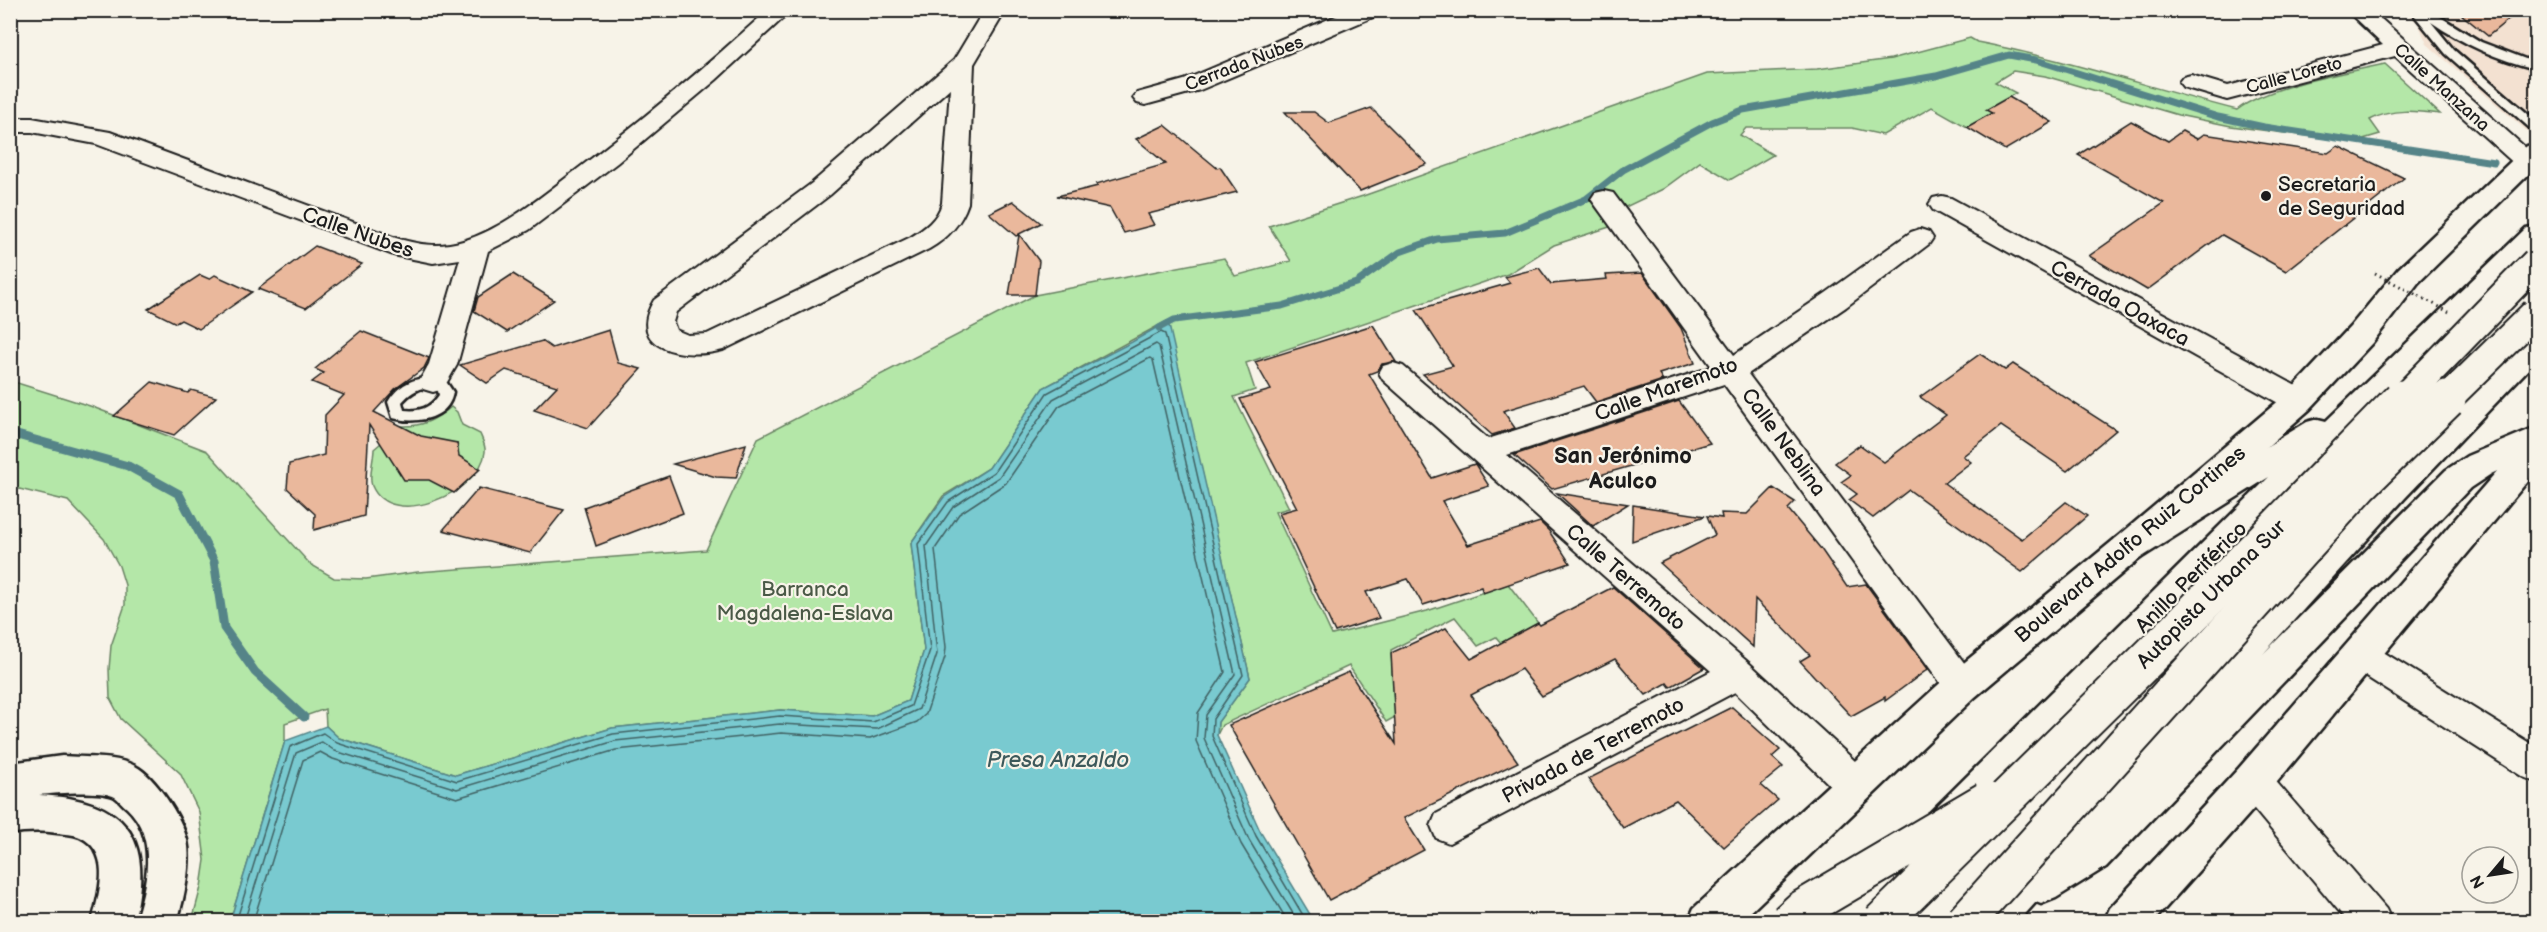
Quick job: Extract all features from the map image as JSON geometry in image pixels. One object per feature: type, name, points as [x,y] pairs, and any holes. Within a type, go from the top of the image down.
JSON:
[{"type":"main road","name":"Boulevard Adolfo Ruiz Cortines","points":[[1708,921],[1962,686],[2127,549],[2299,401],[2361,335],[2408,276],[2532,157]]},
{"type":"main road","name":"Anillo Periférico","points":[[1849,921],[2363,404],[2536,235]]},
{"type":"main road","name":"Autopista Urbana Sur","points":[[1881,921],[2173,634],[2536,262]]},
{"type":"main road","name":"Autopista Urbana Sur","points":[[1965,921],[2360,484],[2536,312]]},
{"type":"main road","points":[[1996,914],[2393,489],[2536,343]]},
{"type":"main road","points":[[2127,549],[2363,404]]},
{"type":"main road","points":[[1996,914],[2092,852],[2458,480],[2486,462],[2536,439]]},
{"type":"main road","points":[[2125,921],[2253,781],[2536,449]]},
{"type":"main road","points":[[10,781],[62,774],[123,779],[148,802],[166,840],[166,892],[156,921]]},
{"type":"main road","points":[[1788,921],[1801,910],[2031,774]]},
{"type":"main road","points":[[10,816],[20,813],[70,815],[102,826],[121,854],[122,891],[113,921]]},
{"type":"street","name":"Calle Nubes","points":[[21,125],[101,137],[387,244],[422,255],[450,254],[508,232],[613,155],[732,56],[781,10]]},
{"type":"street","points":[[963,64],[955,203],[948,222],[940,230],[920,243],[713,343],[679,344],[664,336],[659,322],[664,307],[820,189],[963,64],[995,10]]},
{"type":"street","points":[[1322,10],[1342,24]]},
{"type":"street","name":"Cerrada Nubes","points":[[1145,98],[1192,85],[1342,24],[1370,10]]},
{"type":"street","name":"Calle Manzana","points":[[2357,10],[2398,48],[2532,157]]},
{"type":"street","name":"Calle Loreto","points":[[2191,82],[2227,93],[2398,48]]},
{"type":"street","points":[[10,146],[21,125]]},
{"type":"street","name":"Calle Neblina","points":[[1604,199],[1962,686]]},
{"type":"street","name":"Cerrada Oaxaca","points":[[1942,204],[2299,401]]},
{"type":"street","name":"Calle Maremoto","points":[[1483,452],[1732,371],[1836,300],[1920,238]]},
{"type":"street","points":[[433,382],[443,365],[477,245]]},
{"type":"street","name":"Calle Terremoto","points":[[1393,373],[1737,674],[1855,785]]},
{"type":"street","points":[[2360,655],[2536,766]]},
{"type":"street","name":"Privada de Terremoto","points":[[1449,826],[1737,674]]},
{"type":"street","points":[[2253,781],[2373,921]]},
{"type":"lane","points":[[2415,10],[2450,52],[2536,127]]},
{"type":"lane","points":[[2422,10],[2466,39],[2502,56],[2536,66]]},
{"type":"shaded area","points":[[2403,11],[2536,11],[2536,124],[2528,132],[2427,44],[2418,23]]},
{"type":"green space","name":"Barranca Magdalena-Eslava","points":[[1970,38],[1977,42],[2075,65],[2237,110],[2286,87],[2385,64],[2440,114],[2404,111],[2378,116],[2370,120],[2380,134],[2353,142],[2231,126],[2178,115],[2045,76],[2013,71],[1995,82],[2016,93],[1987,109],[1992,113],[1967,127],[1932,107],[1883,135],[1852,128],[1746,128],[1740,135],[1773,155],[1730,180],[1700,162],[1663,189],[1619,210],[1625,222],[1554,245],[1508,274],[1246,363],[1255,390],[1234,397],[1289,508],[1275,512],[1332,635],[1427,611],[1508,584],[1538,623],[1501,643],[1496,637],[1478,646],[1455,617],[1391,650],[1395,717],[1386,722],[1349,666],[1222,725],[1217,735],[1218,722],[1250,678],[1167,321],[1043,388],[989,468],[943,496],[911,543],[924,650],[908,701],[872,716],[780,710],[612,728],[456,775],[339,738],[326,726],[325,709],[285,723],[285,741],[230,921],[192,921],[205,860],[199,812],[180,773],[121,719],[110,698],[111,646],[125,605],[125,585],[119,566],[104,539],[68,501],[11,487],[11,381],[90,406],[207,451],[310,564],[334,578],[366,579],[418,572],[706,550],[758,438],[1035,295],[1224,258],[1235,276],[1291,261],[1269,226],[1363,196],[1707,74],[1817,69],[1891,59]]},
{"type":"green space","points":[[451,407],[457,412],[462,425],[480,434],[485,452],[480,467],[468,481],[434,501],[415,506],[397,505],[382,499],[371,482],[374,449],[401,426],[428,422]]},
{"type":"water","name":"Presa Anzaldo","points":[[1168,321],[1250,678],[1218,722],[1217,735],[1261,833],[1314,921],[230,921],[285,741],[326,726],[339,738],[456,775],[612,728],[780,710],[872,716],[908,701],[924,650],[911,543],[944,497],[989,468],[1043,388]]},
{"type":"building","points":[[2456,10],[2520,10],[2488,36]]},
{"type":"building","points":[[2009,97],[2052,122],[2005,150],[1967,127],[1992,113],[1986,110]]},
{"type":"building","points":[[1371,108],[1427,164],[1360,191],[1285,112],[1314,112],[1329,123]]},
{"type":"building","name":"Secretaria de Seguridad","points":[[2131,121],[2168,141],[2182,131],[2197,139],[2204,134],[2328,153],[2338,146],[2404,178],[2286,271],[2222,235],[2147,290],[2089,256],[2164,203],[2078,155]]},
{"type":"building","points":[[1165,125],[1217,168],[1220,167],[1237,192],[1148,214],[1154,225],[1124,233],[1110,208],[1057,196],[1098,186],[1096,184],[1166,164],[1136,139]]},
{"type":"building","points":[[1013,201],[1041,223],[1019,234],[1039,261],[1035,295],[1009,295],[1019,235],[1016,236],[989,213]]},
{"type":"building","points":[[315,246],[362,264],[306,308],[258,289]]},
{"type":"building","points":[[1539,268],[1551,284],[1607,279],[1606,275],[1642,273],[1681,328],[1695,363],[1659,374],[1663,380],[1596,402],[1584,386],[1503,411],[1515,428],[1492,435],[1423,374],[1453,366],[1416,310],[1510,283],[1505,277]]},
{"type":"building","points":[[513,274],[554,300],[507,332],[474,311],[478,297]]},
{"type":"building","points":[[200,275],[209,279],[215,275],[252,292],[199,329],[181,320],[176,323],[148,309]]},
{"type":"building","points":[[1373,325],[1396,362],[1382,364],[1377,371],[1369,374],[1432,478],[1475,464],[1489,486],[1442,501],[1468,545],[1540,522],[1549,531],[1570,563],[1483,593],[1481,587],[1423,605],[1408,579],[1366,592],[1379,618],[1335,632],[1279,513],[1297,508],[1240,399],[1271,390],[1255,362]]},
{"type":"building","points":[[609,330],[618,363],[641,369],[588,428],[534,410],[557,386],[506,370],[487,383],[460,365],[542,341],[552,348]]},
{"type":"building","points":[[361,331],[429,358],[424,368],[395,389],[374,412],[421,436],[457,443],[459,456],[480,469],[454,493],[429,480],[404,480],[369,425],[364,516],[314,530],[315,514],[287,488],[289,464],[324,455],[325,415],[344,395],[312,382],[324,373],[315,369]]},
{"type":"building","points":[[1980,354],[2005,370],[2013,364],[2116,430],[2067,471],[2001,426],[1963,456],[1971,462],[1944,483],[2022,539],[2066,502],[2087,516],[2022,572],[1909,490],[1873,518],[1849,500],[1857,494],[1841,482],[1851,475],[1835,463],[1860,445],[1884,462],[1946,415],[1920,397]]},
{"type":"building","points":[[152,382],[188,393],[191,390],[216,397],[174,435],[114,416]]},
{"type":"building","points":[[1679,401],[1710,443],[1552,489],[1514,455]]},
{"type":"building","points":[[746,444],[736,478],[716,477],[673,464]]},
{"type":"building","points":[[669,476],[683,513],[596,546],[584,507]]},
{"type":"building","points":[[479,488],[564,510],[530,553],[443,530]]},
{"type":"building","points":[[1773,488],[1795,502],[1788,509],[1821,549],[1847,587],[1866,584],[1928,669],[1885,701],[1885,697],[1851,716],[1800,661],[1810,655],[1755,599],[1753,647],[1660,563],[1715,535],[1707,516],[1722,518],[1721,513],[1747,514]]},
{"type":"building","points":[[1557,493],[1628,504],[1593,526]]},
{"type":"building","points":[[1633,505],[1705,516],[1632,541]]},
{"type":"building","points":[[1613,587],[1704,668],[1670,687],[1667,683],[1646,695],[1615,659],[1542,696],[1521,669],[1471,695],[1518,762],[1404,818],[1424,850],[1329,900],[1229,725],[1349,672],[1396,744],[1391,653],[1446,628],[1471,659],[1538,623],[1540,625]]},
{"type":"building","points":[[1732,707],[1780,750],[1772,757],[1783,767],[1761,785],[1778,800],[1724,847],[1676,800],[1623,828],[1588,779]]},
{"type":"waterway","points":[[1159,328],[1174,320],[1282,306],[1356,283],[1400,252],[1437,239],[1505,233],[1586,199],[1623,170],[1712,122],[1743,110],[1936,76],[2009,55],[2036,60],[2218,117],[2264,127],[2494,162]]},
{"type":"waterway","points":[[10,433],[128,466],[179,494],[214,561],[224,628],[255,672],[304,717]]},
{"type":"place","name":"Secretaria de Seguridad","points":[[2266,196]]},
{"type":"district","name":"San Jerónimo Aculco","points":[[1623,468]]}]
